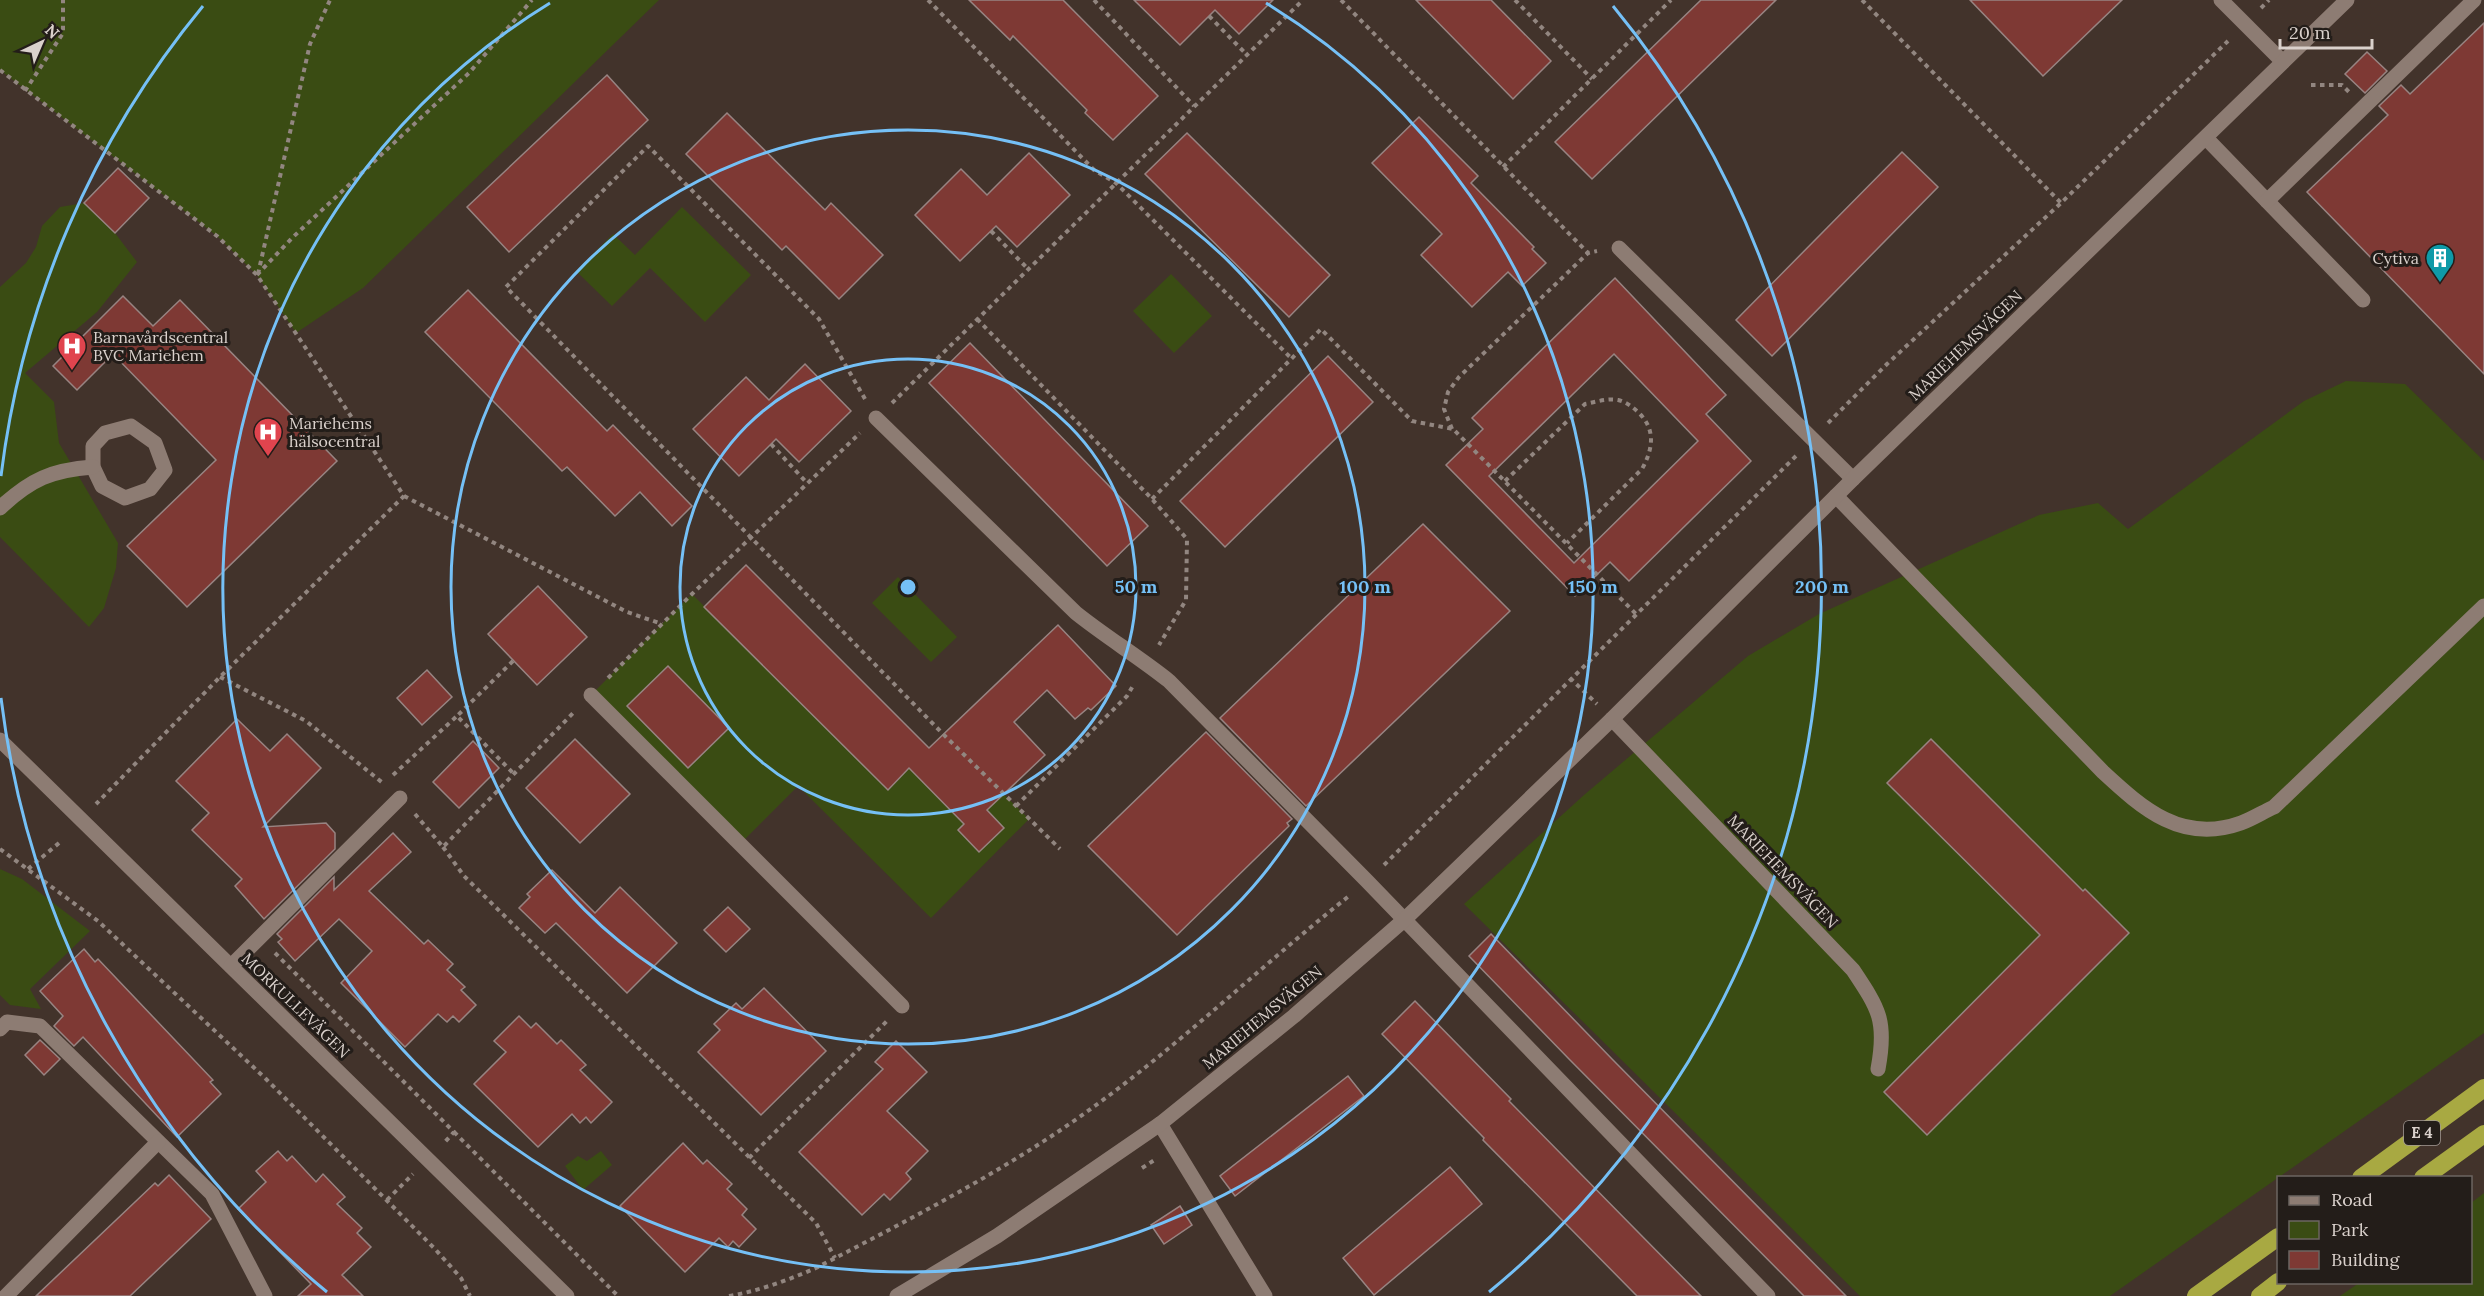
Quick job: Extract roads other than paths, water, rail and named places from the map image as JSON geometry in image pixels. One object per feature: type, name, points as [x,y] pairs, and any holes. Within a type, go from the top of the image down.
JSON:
[{"type":"highway","name":"E 4","points":[[2364,1176],[2484,1088]]},
{"type":"highway","name":"E 4","points":[[2426,1176],[2484,1134]]},
{"type":"highway","points":[[2196,1296],[2277,1238]]},
{"type":"highway","points":[[2260,1296],[2277,1283]]},
{"type":"street","points":[[2221,0],[2283,62]]},
{"type":"street","name":"MARIEHEMSVÄGEN","points":[[897,1296],[997,1236],[1160,1124],[1294,1016],[1404,920],[1612,719],[1853,479],[2347,0]]},
{"type":"street","points":[[2268,201],[2474,0]]},
{"type":"street","points":[[2206,138],[2363,300]]},
{"type":"street","points":[[1619,248],[1853,479]]},
{"type":"street","points":[[876,418],[1076,613],[1111,641],[1148,663],[1192,704],[1367,881],[1768,1296]]},
{"type":"street","points":[[131,426],[155,443],[165,471],[150,489],[125,498],[102,486],[93,467],[93,446],[105,433],[131,426]]},
{"type":"street","points":[[0,508],[38,479],[63,469],[93,467]]},
{"type":"street","points":[[1836,496],[2124,791],[2163,820],[2203,831],[2240,823],[2274,807],[2484,606]]},
{"type":"street","points":[[591,695],[903,1006]]},
{"type":"street","name":"MARIEHEMSVÄGEN","points":[[1612,719],[1852,970],[1875,1002],[1881,1023],[1883,1042],[1878,1069]]},
{"type":"street","name":"MORKULLEVÄGEN","points":[[0,740],[567,1296]]},
{"type":"street","points":[[231,966],[400,798]]},
{"type":"street","points":[[0,1029],[7,1022],[40,1026],[212,1194],[265,1296]]},
{"type":"street","points":[[1160,1124],[1265,1296]]},
{"type":"street","points":[[6,1296],[158,1142]]},
{"type":"place","name":"Cytiva","points":[[2440,284]]},
{"type":"place","name":"Barnavårdscentral BVC Mariehem","points":[[72,372]]},
{"type":"place","name":"Mariehems hälsocentral","points":[[268,458]]}]
